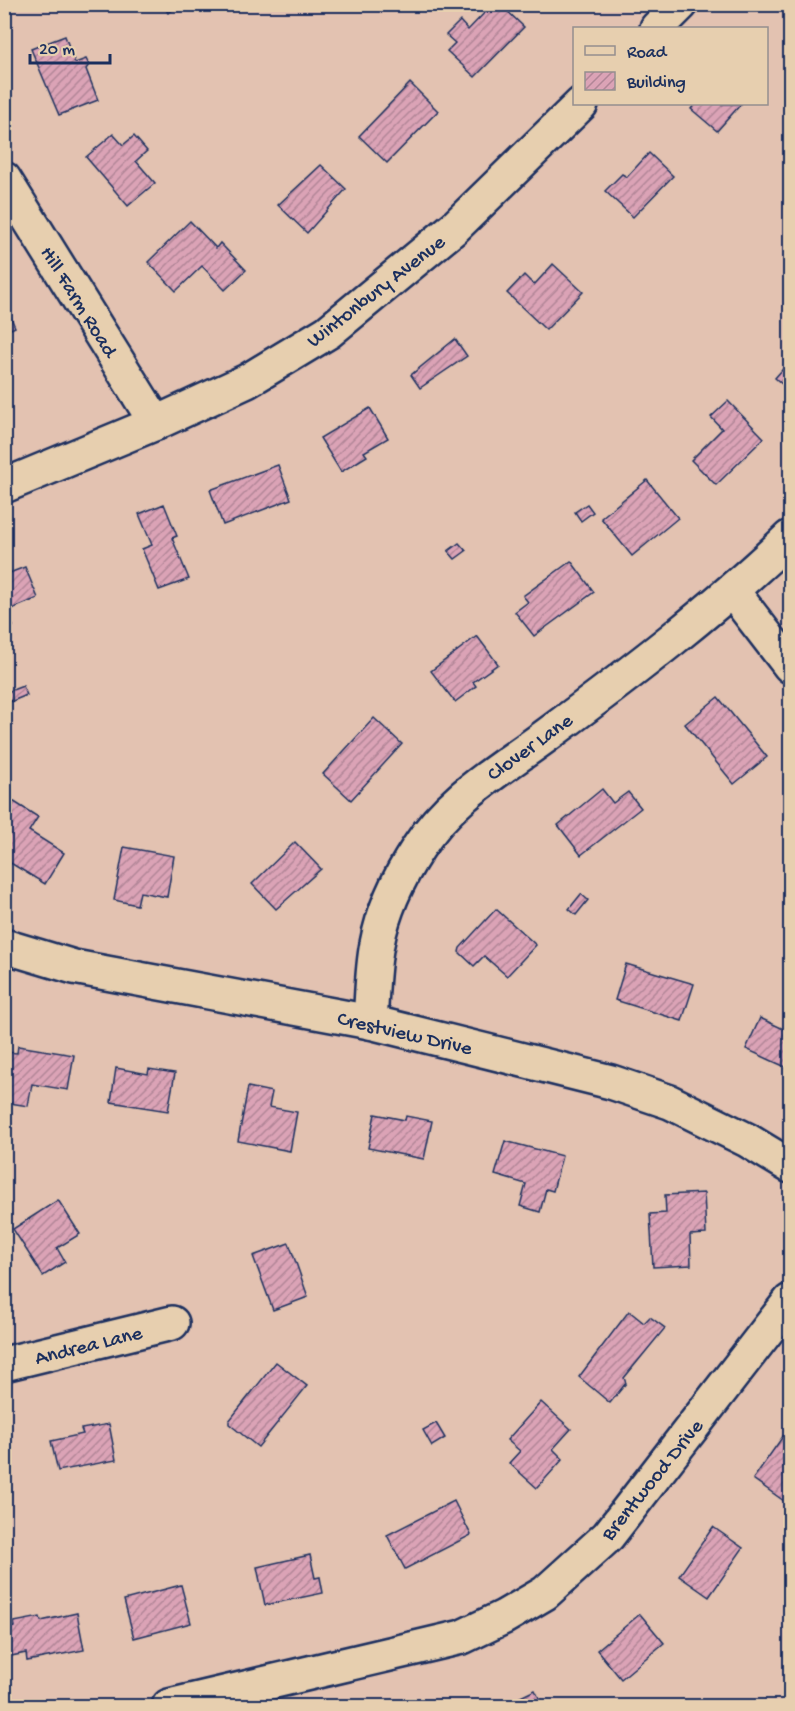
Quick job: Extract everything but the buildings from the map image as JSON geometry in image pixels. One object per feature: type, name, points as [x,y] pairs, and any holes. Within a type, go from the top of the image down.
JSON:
[{"type":"street","points":[[658,27],[681,4]]},
{"type":"street","name":"Wintonbury Avenue","points":[[4,486],[156,423],[247,381],[328,332],[454,228],[580,105]]},
{"type":"street","name":"Hill Farm Road","points":[[4,179],[156,423]]},
{"type":"street","name":"Clover Lane","points":[[370,1022],[376,946],[382,923],[393,894],[418,848],[440,819],[488,775],[545,736],[733,592],[790,537]]},
{"type":"street","points":[[733,592],[790,666]]},
{"type":"street","name":"Crestview Drive","points":[[4,946],[74,967],[370,1022],[611,1082],[660,1098],[747,1140],[790,1166]]},
{"type":"street","name":"Brentwood Drive","points":[[169,1707],[462,1637],[504,1617],[545,1593],[608,1536],[790,1301]]},
{"type":"street","name":"Andrea Lane","points":[[4,1365],[172,1323]]}]
